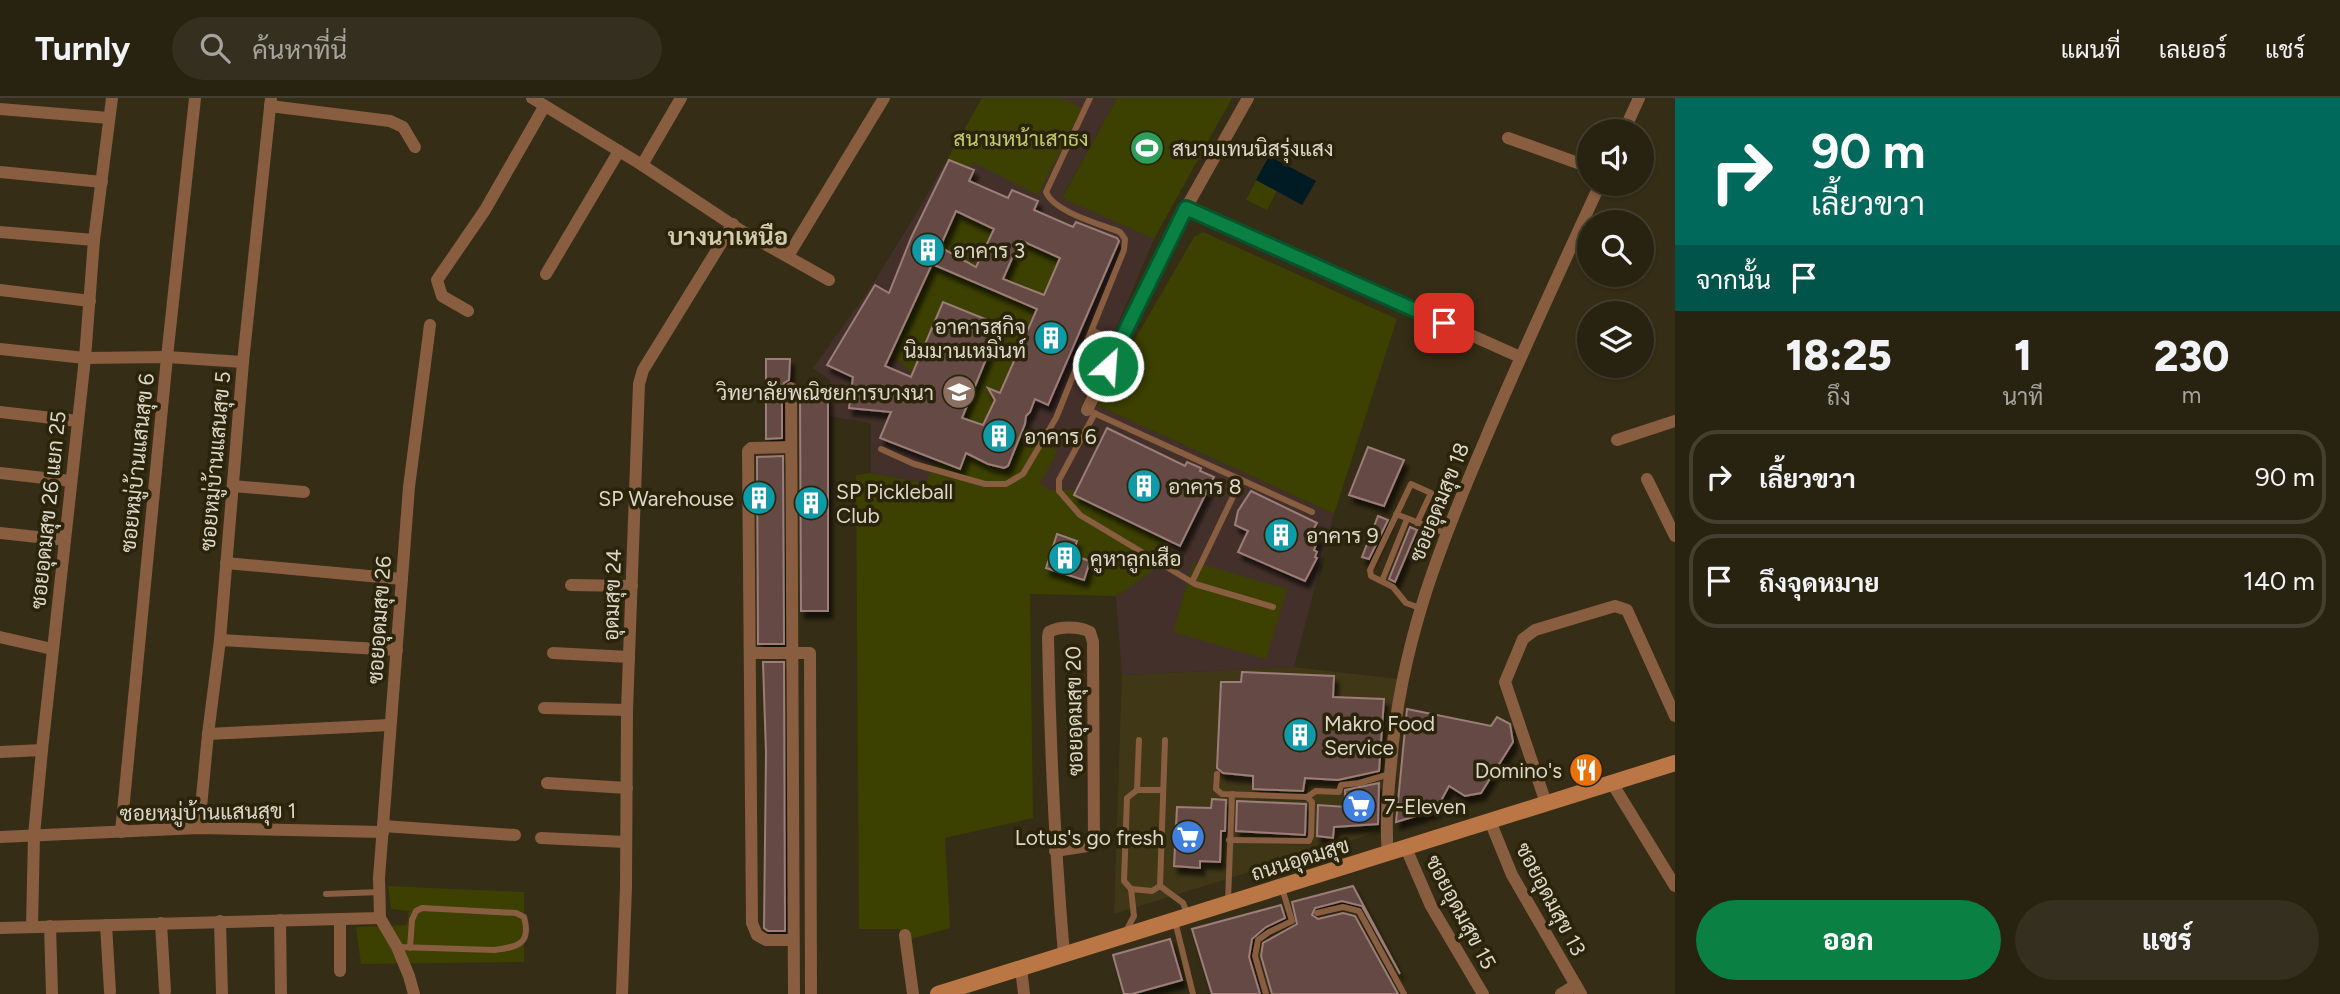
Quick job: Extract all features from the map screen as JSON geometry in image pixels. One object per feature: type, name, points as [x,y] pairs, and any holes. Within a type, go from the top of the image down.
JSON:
[{"type":"main road","name":"ถนนอุดมสุข","points":[[938,994],[1675,763]]},
{"type":"street","name":"ซอยอุดมสุข 26 แยก 25","points":[[32,927],[34,835],[42,750],[85,358],[94,240],[112,98]]},
{"type":"street","name":"ซอยหมู่บ้านแสนสุข 6","points":[[121,832],[195,98]]},
{"type":"street","points":[[532,98],[733,224],[829,280]]},
{"type":"street","points":[[642,165],[681,98]]},
{"type":"street","points":[[788,256],[884,98]]},
{"type":"street","points":[[1091,411],[1119,344],[1186,208],[1248,98]]},
{"type":"street","points":[[1629,119],[1639,98]]},
{"type":"street","points":[[270,102],[390,121],[402,127],[415,147]]},
{"type":"street","name":"ซอยหมู่บ้านแสนสุข 5","points":[[199,828],[220,640],[243,362],[270,102]]},
{"type":"street","points":[[468,311],[442,296],[437,280],[485,211],[544,107]]},
{"type":"street","points":[[0,109],[109,118]]},
{"type":"street","points":[[1507,138],[1577,163]]},
{"type":"street","points":[[545,274],[619,151]]},
{"type":"street","points":[[0,172],[102,182]]},
{"type":"street","name":"ซอยอุดมสุข 18","points":[[1388,853],[1385,830],[1393,730],[1410,641],[1420,608],[1445,533],[1520,357],[1594,196]]},
{"type":"street","points":[[1186,208],[1520,357]]},
{"type":"street","name":"อุดมสุข 24","points":[[622,994],[627,710],[639,384],[643,370],[733,224]]},
{"type":"street","points":[[0,232],[94,240]]},
{"type":"street","points":[[0,290],[90,301]]},
{"type":"street","name":"ซอยอุดมสุข 26","points":[[380,918],[383,829],[409,487],[430,325]]},
{"type":"street","points":[[0,349],[85,358],[167,357],[243,362]]},
{"type":"street","points":[[791,388],[794,994]]},
{"type":"street","points":[[0,412],[78,421]]},
{"type":"street","points":[[1617,440],[1675,421]]},
{"type":"street","points":[[790,447],[751,448],[748,451],[752,923],[757,935],[766,940],[811,949]]},
{"type":"street","points":[[0,473],[71,481]]},
{"type":"street","points":[[1647,479],[1675,536]]},
{"type":"street","points":[[233,486],[304,492]]},
{"type":"street","points":[[0,533],[65,540]]},
{"type":"street","points":[[226,563],[402,579]]},
{"type":"street","points":[[571,585],[632,586]]},
{"type":"street","points":[[1546,803],[1505,682],[1523,639],[1535,630],[1615,606],[1627,610],[1675,716]]},
{"type":"street","name":"ซอยอุดมสุข 20","points":[[1055,851],[1094,845],[1093,642],[1090,632],[1084,629],[1056,628],[1049,632],[1048,637],[1055,851],[1063,955]]},
{"type":"street","points":[[0,637],[52,649]]},
{"type":"street","points":[[220,640],[397,650]]},
{"type":"street","points":[[553,653],[629,657]]},
{"type":"street","points":[[750,653],[810,653],[811,994]]},
{"type":"street","points":[[544,708],[627,710]]},
{"type":"street","points":[[208,734],[390,725]]},
{"type":"street","points":[[0,752],[42,750]]},
{"type":"street","points":[[547,783],[627,788]]},
{"type":"street","points":[[1612,783],[1675,886]]},
{"type":"street","name":"ซอยอุดมสุข 13","points":[[1490,821],[1512,875],[1578,990]]},
{"type":"street","name":"ซอยหมู่บ้านแสนสุข 1","points":[[0,837],[199,828],[383,829],[515,835]]},
{"type":"street","points":[[541,838],[626,842]]},
{"type":"street","name":"ซอยอุดมสุข 15","points":[[1406,848],[1431,906],[1483,994]]},
{"type":"street","points":[[0,928],[380,918],[397,947],[414,994]]},
{"type":"street","points":[[279,919],[281,994]]},
{"type":"street","points":[[340,919],[340,971]]},
{"type":"street","points":[[220,921],[222,994]]},
{"type":"street","points":[[161,923],[165,991]]},
{"type":"street","points":[[106,925],[110,992]]},
{"type":"street","points":[[50,926],[52,994]]},
{"type":"street","points":[[905,935],[913,994]]},
{"type":"street","points":[[1021,968],[1024,994]]},
{"type":"street","points":[[1561,994],[1578,990]]},
{"type":"lane","points":[[881,449],[914,464],[985,484],[1006,484],[1023,474],[1056,418],[1124,250],[1125,239],[1120,232],[1058,207],[1048,199],[1046,192],[1090,98]]},
{"type":"lane","points":[[1092,330],[1119,344]]},
{"type":"lane","points":[[1273,607],[1192,582],[1080,515],[1059,491],[1059,480],[1091,411],[1312,512]]},
{"type":"lane","points":[[1192,582],[1241,480]]},
{"type":"lane","points":[[1417,523],[1431,493],[1411,484],[1370,570],[1371,576],[1393,587],[1406,603],[1420,608]]},
{"type":"lane","points":[[1396,514],[1445,533]]},
{"type":"lane","points":[[1381,581],[1407,519]]},
{"type":"lane","points":[[1137,790],[1139,740]]},
{"type":"lane","points":[[1160,886],[1165,740]]},
{"type":"lane","points":[[1217,774],[1218,792],[1307,797],[1316,791],[1339,792],[1341,785],[1390,774]]},
{"type":"lane","points":[[1123,936],[1135,916],[1131,889],[1124,881],[1127,798],[1137,790],[1163,790]]},
{"type":"lane","points":[[1228,903],[1232,794]]},
{"type":"lane","points":[[1230,840],[1309,841],[1312,802],[1307,797]]},
{"type":"lane","points":[[1131,889],[1152,891],[1160,886]]},
{"type":"lane","points":[[1160,886],[1183,903],[1182,918],[1193,994]]},
{"type":"lane","points":[[1266,994],[1255,956],[1258,940],[1292,921],[1282,888]]},
{"type":"lane","points":[[326,894],[380,892]]},
{"type":"lane","points":[[1317,913],[1343,906],[1359,911],[1404,994]]},
{"type":"lane","points":[[397,947],[494,950],[509,948],[519,945],[525,939],[526,922],[524,917],[516,913],[422,908],[416,911],[412,920],[410,947]]},
{"type":"shaded area","name":"วิทยาลัยพณิชยการบางนา","points":[[982,98],[1117,98],[1062,197],[1154,239],[1080,410],[1097,405],[1334,514],[1294,667],[1122,675],[1116,596],[1035,593],[1037,503],[871,473],[871,423],[829,416],[830,380],[813,368],[869,290]]},
{"type":"shaded area","points":[[1294,667],[1398,679],[1381,831],[1114,914],[1122,675]]},
{"type":"green space","name":"สนามหน้าเสาธง","points":[[982,98],[1062,98],[1082,108],[1038,195],[973,162],[966,175],[946,162]]},
{"type":"green space","name":"สนามเทนนิสรุ่งแสง","points":[[1117,98],[1232,98],[1154,239],[1062,198]]},
{"type":"green space","points":[[1269,156],[1289,167],[1267,210],[1246,200]]},
{"type":"green space","points":[[948,208],[1065,259],[997,422],[1058,451],[1040,483],[1049,490],[1083,490],[1170,530],[1161,565],[1117,596],[1030,594],[1033,818],[945,838],[950,928],[901,942],[900,929],[859,929],[856,475],[871,473],[925,483],[964,415],[883,348]]},
{"type":"green space","points":[[1203,232],[1397,319],[1334,514],[1097,405],[1194,237]]},
{"type":"green space","points":[[1194,562],[1287,589],[1266,659],[1173,632]]},
{"type":"green space","points":[[388,886],[524,892],[524,962],[361,964],[356,927],[407,925],[409,911],[391,909]]},
{"type":"water","points":[[1269,156],[1316,181],[1302,205],[1256,180]]},
{"type":"building","points":[[949,160],[974,170],[969,181],[1008,198],[1012,190],[1038,201],[1034,210],[1073,227],[1076,222],[1119,241],[1048,405],[1035,399],[1008,466],[1004,468],[988,464],[966,453],[960,469],[880,438],[891,412],[849,408],[853,377],[827,365],[875,285],[889,293],[911,238]],"holes":[[[956,211],[994,229],[976,267],[940,247]],[[1020,240],[1060,258],[1044,295],[1003,279]],[[932,264],[1037,309],[1000,393],[988,388],[995,400],[983,425],[962,418],[1000,325],[943,302],[911,377],[885,366]]]},
{"type":"building","points":[[766,359],[790,359],[789,380],[782,388],[782,438],[766,439]]},
{"type":"building","name":"SP Pickleball Club","points":[[800,394],[828,395],[828,611],[801,611]]},
{"type":"building","name":"อาคาร 8","points":[[1107,428],[1185,466],[1187,462],[1201,468],[1200,471],[1214,477],[1180,546],[1074,495]]},
{"type":"building","points":[[1368,447],[1404,460],[1384,506],[1349,495]]},
{"type":"building","points":[[783,456],[784,644],[758,644],[757,457]]},
{"type":"building","name":"อาคาร 9","points":[[1251,491],[1317,523],[1311,533],[1319,537],[1314,550],[1317,552],[1317,558],[1305,581],[1238,552],[1248,531],[1235,525],[1238,511]]},
{"type":"building","points":[[1378,516],[1388,520],[1369,559],[1362,557]]},
{"type":"building","points":[[1410,527],[1417,530],[1395,582],[1389,579]]},
{"type":"building","name":"คูหาลูกเสือ","points":[[1057,534],[1077,541],[1072,555],[1090,561],[1084,580],[1046,568]]},
{"type":"building","points":[[763,662],[784,662],[785,931],[768,931],[764,928],[766,753]]},
{"type":"building","name":"Makro Food Service","points":[[1242,672],[1334,676],[1333,697],[1384,699],[1379,771],[1338,780],[1305,778],[1303,791],[1253,789],[1253,776],[1223,773],[1217,768],[1221,682],[1241,682]]},
{"type":"building","points":[[1407,709],[1491,726],[1497,717],[1510,724],[1513,742],[1481,793],[1465,796],[1449,786],[1436,810],[1396,822]]},
{"type":"building","points":[[1379,783],[1378,824],[1334,827],[1333,838],[1317,836],[1318,805],[1346,807],[1345,790]]},
{"type":"building","points":[[1212,799],[1226,800],[1220,862],[1200,861],[1200,868],[1174,866],[1177,807],[1211,808]]},
{"type":"building","points":[[1237,801],[1306,804],[1305,835],[1236,831]]},
{"type":"building","points":[[1353,886],[1400,974],[1362,906],[1342,901],[1315,908],[1312,915],[1318,919],[1343,913],[1355,916],[1398,994],[1272,994],[1261,956],[1263,943],[1297,924],[1292,902]]},
{"type":"building","points":[[1281,905],[1285,918],[1266,927],[1252,939],[1249,957],[1260,994],[1212,994],[1192,929]]},
{"type":"building","points":[[1170,939],[1182,980],[1124,994],[1113,955]]},
{"type":"place","name":"สนามเทนนิสรุ่งแสง","points":[[1147,148]]},
{"type":"place","name":"อาคาร 3","points":[[928,250]]},
{"type":"place","name":"อาคารสุกิจ นิมมานเหมินท์","points":[[1051,338]]},
{"type":"place","name":"วิทยาลัยพณิชยการบางนา","points":[[959,392]]},
{"type":"place","name":"อาคาร 6","points":[[999,436]]},
{"type":"place","name":"อาคาร 8","points":[[1144,486]]},
{"type":"place","name":"SP Warehouse","points":[[759,498]]},
{"type":"place","name":"SP Pickleball Club","points":[[811,503]]},
{"type":"place","name":"อาคาร 9","points":[[1281,535]]},
{"type":"place","name":"คูหาลูกเสือ","points":[[1065,558]]},
{"type":"place","name":"Makro Food Service","points":[[1300,735]]},
{"type":"place","name":"Domino's","points":[[1586,770]]},
{"type":"place","name":"7-Eleven","points":[[1359,806]]},
{"type":"place","name":"Lotus's go fresh","points":[[1188,837]]},
{"type":"district","name":"บางนาเหนือ","points":[[728,236]]},
{"type":"route","points":[[1108,366],[1186,208],[1444,323]]}]
